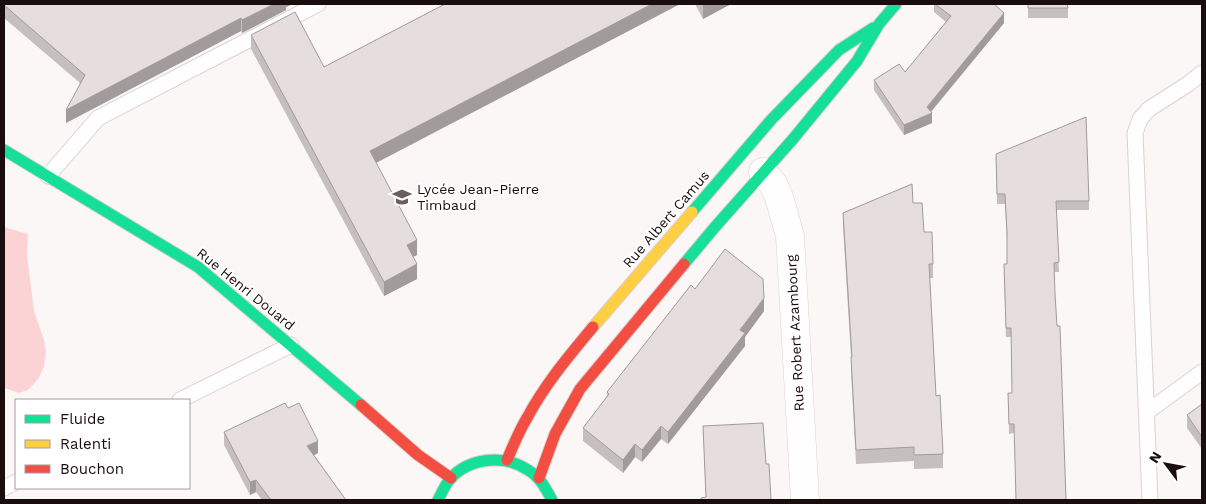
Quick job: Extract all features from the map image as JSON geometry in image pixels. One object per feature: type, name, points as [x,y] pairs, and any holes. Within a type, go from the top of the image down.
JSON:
[{"type":"main road","name":"Rue Albert Camus","points":[[539,478],[555,434],[580,389],[762,172],[793,139],[857,61],[879,24],[896,4]]},
{"type":"main road","name":"Rue Albert Camus","points":[[507,460],[526,419],[544,389],[565,360],[771,120],[839,50],[879,24]]},
{"type":"main road","name":"Rue Henri Douard","points":[[4,150],[198,267],[418,454],[451,478]]},
{"type":"main road","points":[[438,500],[451,478],[467,466],[486,460],[507,460],[524,466],[539,478],[552,500]]},
{"type":"street","name":"Rue Robert Azambourg","points":[[762,172],[773,184],[779,197],[790,236],[805,500]]},
{"type":"lane","points":[[48,176],[98,118],[318,4]]},
{"type":"lane","points":[[1150,500],[1135,133],[1140,119],[1149,109],[1202,73]]},
{"type":"lane","points":[[182,399],[292,346]]},
{"type":"lane","points":[[1146,412],[1202,372]]},
{"type":"shaded area","points":[[4,227],[28,234],[27,255],[34,311],[46,352],[44,366],[39,378],[28,390],[19,393],[4,388]]},
{"type":"building","points":[[4,4],[274,4],[242,20],[241,18],[66,110],[85,75]]},
{"type":"building","points":[[445,4],[652,4],[370,151],[417,240],[407,245],[417,264],[384,282],[251,35],[295,12],[324,67]]},
{"type":"building","points":[[935,4],[994,4],[1004,13],[927,107],[932,113],[904,125],[874,80],[899,64],[905,72],[951,16]]},
{"type":"building","points":[[1028,4],[1067,4],[1068,8],[1028,8]]},
{"type":"building","points":[[1086,117],[1089,201],[1056,201],[1059,262],[1054,263],[1055,294],[1057,326],[1060,326],[1066,500],[1016,500],[1014,424],[1009,424],[1008,393],[1012,393],[1011,328],[1006,328],[1004,264],[1007,264],[1007,233],[1005,194],[997,194],[996,154]]},
{"type":"building","points":[[912,184],[913,203],[922,203],[924,232],[932,232],[933,264],[929,264],[936,396],[940,395],[943,454],[914,455],[914,447],[856,450],[843,213]]},
{"type":"building","points":[[725,249],[763,279],[764,298],[740,330],[745,333],[668,432],[661,426],[642,450],[635,444],[623,460],[583,428],[609,394],[607,392],[691,285],[695,289]]},
{"type":"building","points":[[285,403],[288,408],[299,403],[318,441],[307,446],[346,500],[271,500],[256,480],[250,482],[224,432]]},
{"type":"building","points":[[1202,404],[1202,437],[1187,415]]},
{"type":"building","points":[[763,423],[766,464],[769,464],[771,500],[701,500],[701,498],[706,497],[703,426]]},
{"type":"traffic: fast","points":[[684,264],[793,139],[857,61],[879,24],[896,4]]},
{"type":"traffic: fast","points":[[692,212],[771,120],[839,50],[873,28]]},
{"type":"traffic: fast","points":[[4,150],[198,267],[361,405]]},
{"type":"traffic: fast","points":[[438,500],[447,483],[464,468],[474,463],[496,460],[507,461],[532,473],[552,500]]},
{"type":"traffic: slow","points":[[593,327],[692,212]]},
{"type":"traffic: jam","points":[[539,478],[555,434],[580,389],[684,264]]},
{"type":"traffic: jam","points":[[507,460],[521,428],[534,406],[558,371],[593,327]]},
{"type":"traffic: jam","points":[[361,405],[418,455],[451,478]]},
{"type":"place","name":"Lycée Jean-Pierre Timbaud","points":[[402,197]]}]
